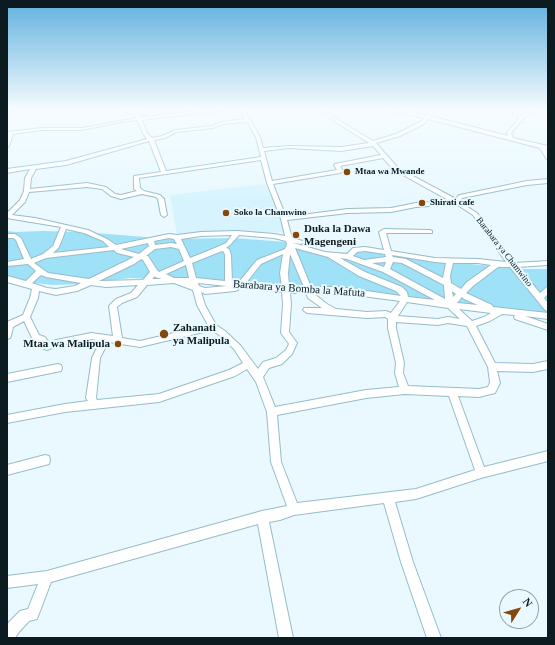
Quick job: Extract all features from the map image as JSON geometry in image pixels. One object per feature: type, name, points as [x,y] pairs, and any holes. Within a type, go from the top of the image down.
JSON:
[{"type":"street","points":[[7,171],[34,168],[86,158],[151,139]]},
{"type":"street","points":[[151,139],[158,153],[164,172]]},
{"type":"street","points":[[258,139],[270,182],[284,219],[289,244],[311,296],[333,311]]},
{"type":"street","name":"Barabara ya Chamwino","points":[[365,139],[373,144],[396,169],[457,202],[475,214],[512,265],[548,308]]},
{"type":"street","points":[[261,150],[289,147],[341,149],[373,144],[387,139]]},
{"type":"street","points":[[515,139],[548,148]]},
{"type":"street","points":[[542,146],[548,157]]},
{"type":"street","points":[[270,182],[340,171],[337,165],[384,156]]},
{"type":"street","points":[[164,215],[161,198],[137,189],[136,177],[263,158]]},
{"type":"street","points":[[7,216],[23,201],[27,191],[28,178],[34,168]]},
{"type":"street","points":[[284,219],[348,211],[391,210],[416,205],[457,202],[460,198],[527,183],[548,181]]},
{"type":"street","points":[[27,191],[87,185],[104,188],[113,195],[121,197],[142,192]]},
{"type":"street","points":[[7,216],[64,226],[98,235],[119,251],[142,256],[156,273],[171,280]]},
{"type":"street","points":[[45,256],[56,247],[64,226]]},
{"type":"street","points":[[386,270],[390,265],[389,255],[382,232],[430,232]]},
{"type":"street","points":[[216,233],[223,249],[229,278],[228,283]]},
{"type":"street","points":[[7,264],[29,262],[45,256],[72,254],[152,243],[169,236],[177,237],[216,233],[237,233],[348,257],[386,270],[450,305],[470,324],[492,367],[495,383],[492,390],[479,393],[461,394],[452,392],[405,390],[366,394],[272,412]]},
{"type":"street","points":[[118,341],[113,306],[134,295],[145,282],[156,273],[223,249],[237,233]]},
{"type":"street","points":[[7,236],[15,236],[19,239],[29,262]]},
{"type":"street","points":[[177,237],[188,262],[201,305],[213,327],[237,347],[258,376],[272,412],[276,462],[294,509]]},
{"type":"street","points":[[152,243],[182,248]]},
{"type":"street","points":[[7,279],[46,291],[56,292],[77,288],[142,256],[152,243]]},
{"type":"street","points":[[258,376],[266,366],[279,361],[289,352],[293,343],[285,333],[287,304],[284,268],[289,244]]},
{"type":"street","points":[[241,285],[259,262],[289,244],[328,255],[348,257]]},
{"type":"street","points":[[348,257],[355,250],[365,248],[389,255],[447,283],[461,293],[482,304],[548,327]]},
{"type":"street","points":[[328,255],[362,274],[399,289],[404,294],[405,299],[392,318],[392,328],[400,363],[399,374],[405,390]]},
{"type":"street","points":[[361,262],[389,255],[450,261],[478,261],[512,265],[548,263]]},
{"type":"street","points":[[7,259],[29,262]]},
{"type":"street","points":[[450,261],[446,276],[450,305]]},
{"type":"street","name":"Barabara ya Bomba la Mafuta","points":[[29,262],[40,272],[46,275],[106,284],[171,280],[195,284],[228,283],[285,290],[339,290],[548,316]]},
{"type":"street","points":[[450,305],[470,284],[496,265],[503,264]]},
{"type":"street","points":[[27,284],[40,272]]},
{"type":"street","points":[[195,284],[205,291],[234,288],[252,290],[266,287]]},
{"type":"street","points":[[7,336],[8,325],[26,317],[34,298],[36,288]]},
{"type":"street","points":[[540,297],[548,289]]},
{"type":"street","points":[[448,320],[467,307]]},
{"type":"street","points":[[307,310],[367,315],[386,314],[392,318],[415,321],[438,322],[448,320],[470,324],[487,319],[500,311]]},
{"type":"street","points":[[26,317],[36,338],[42,339],[47,347],[56,343],[91,336],[140,344],[213,327]]},
{"type":"street","points":[[95,405],[91,398],[96,358],[106,338]]},
{"type":"street","points":[[7,419],[65,408],[160,398],[232,373],[248,364]]},
{"type":"street","points":[[492,367],[533,368],[548,365]]},
{"type":"street","points":[[7,378],[58,368]]},
{"type":"street","points":[[452,392],[481,473]]},
{"type":"street","points":[[7,582],[47,577],[294,509],[416,494],[481,473],[548,456]]},
{"type":"street","points":[[7,470],[45,460]]},
{"type":"street","points":[[388,498],[407,562],[434,638]]},
{"type":"street","points":[[262,517],[286,638]]},
{"type":"street","points":[[8,638],[14,627],[25,616],[32,614],[47,577]]},
{"type":"shaded area","name":"Soko la Chamwino","points":[[265,184],[287,232],[177,235],[170,195]]},
{"type":"shaded area","points":[[7,231],[82,232],[170,239],[234,238],[286,242],[326,253],[370,252],[412,259],[516,268],[548,310],[548,313],[200,281],[130,278],[82,284],[53,285],[7,280]]},
{"type":"shaded area","points":[[521,269],[548,269],[548,303]]},
{"type":"place","name":"Mtaa wa Mwande","points":[[347,172]]},
{"type":"place","name":"Shirati cafe","points":[[422,203]]},
{"type":"place","name":"Soko la Chamwino","points":[[226,213]]},
{"type":"place","name":"Duka la Dawa Magengeni","points":[[296,235]]},
{"type":"place","name":"Zahanati ya Malipula","points":[[164,334]]},
{"type":"place","name":"Mtaa wa Malipula","points":[[118,344]]}]
